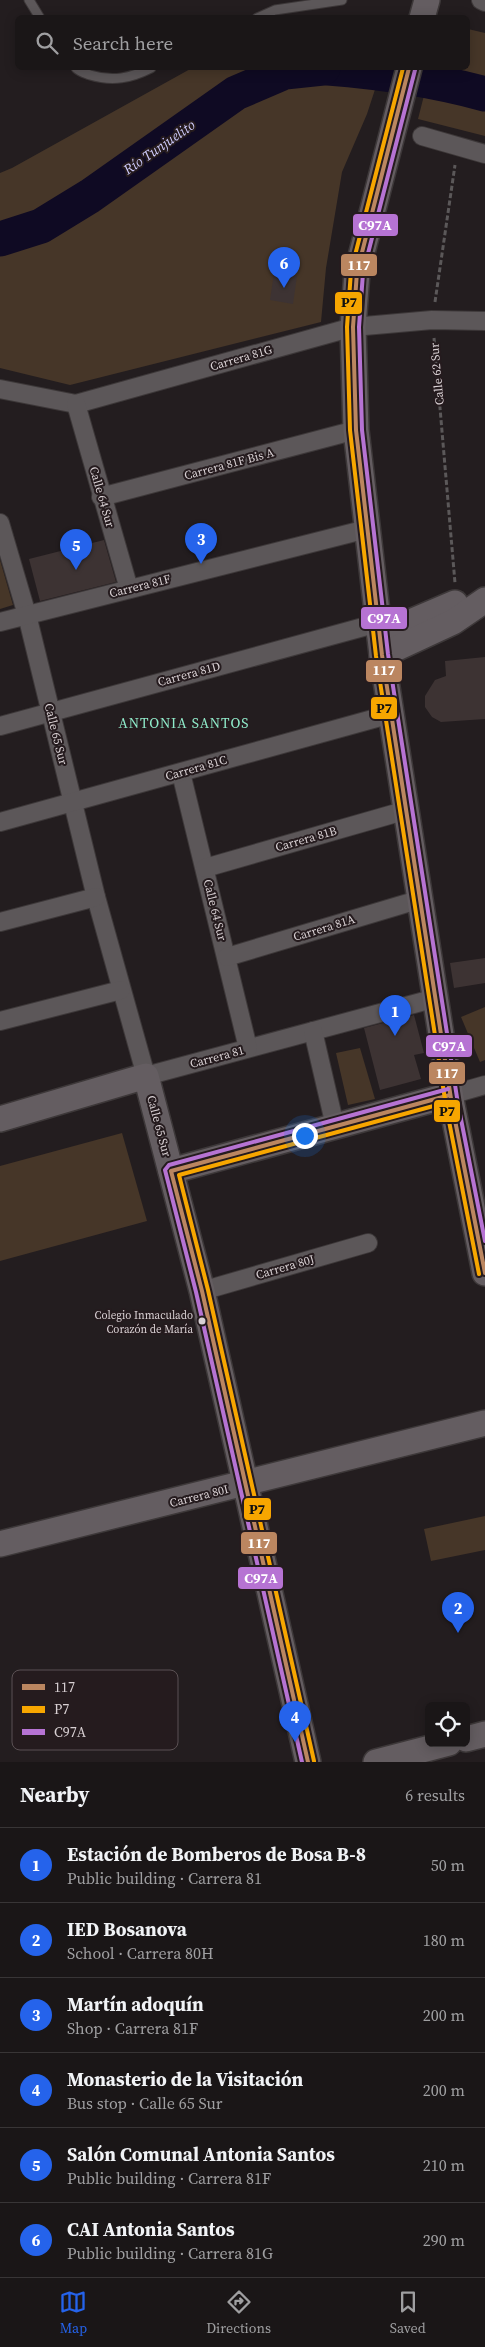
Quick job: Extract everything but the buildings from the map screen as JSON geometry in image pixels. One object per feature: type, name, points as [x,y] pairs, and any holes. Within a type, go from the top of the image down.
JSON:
[{"type":"street","points":[[481,0],[485,2]]},
{"type":"street","points":[[408,70],[357,272],[353,327],[356,430],[391,714],[450,1094],[485,1273]]},
{"type":"street","points":[[422,136],[485,154]]},
{"type":"street","name":"Carrera 81G","points":[[0,389],[76,404],[353,327],[432,320],[485,321]]},
{"type":"street","name":"Calle 64 Sur","points":[[76,404],[101,497],[129,589]]},
{"type":"street","name":"Carrera 81F Bis A","points":[[101,497],[356,430]]},
{"type":"street","name":"Calle 65 Sur","points":[[0,523],[27,615],[96,896],[146,1076],[202,1291],[308,1762]]},
{"type":"street","name":"Carrera 81F","points":[[0,622],[367,529]]},
{"type":"street","name":"Carrera 81D","points":[[380,637],[485,591]]},
{"type":"street","name":"Carrera 81D","points":[[0,726],[51,712],[453,622],[485,600]]},
{"type":"street","name":"Carrera 81C","points":[[0,822],[391,714]]},
{"type":"street","name":"Calle 64 Sur","points":[[181,772],[248,1048]]},
{"type":"street","name":"Carrera 81B","points":[[205,868],[407,810]]},
{"type":"street","points":[[0,922],[96,896]]},
{"type":"street","name":"Carrera 81A","points":[[227,957],[421,900]]},
{"type":"street","points":[[0,1022],[121,990]]},
{"type":"street","name":"Carrera 81","points":[[0,1119],[146,1076],[436,998]]},
{"type":"street","points":[[313,1031],[335,1126]]},
{"type":"street","points":[[171,1171],[485,1085]]},
{"type":"street","name":"Carrera 80J","points":[[202,1291],[368,1243]]},
{"type":"street","name":"Carrera 80I","points":[[0,1544],[485,1423]]},
{"type":"street","points":[[470,1738],[485,1734]]},
{"type":"street","points":[[376,1762],[434,1747]]},
{"type":"lane","points":[[29,0],[38,15]]},
{"type":"lane","points":[[264,15],[275,10],[342,0]]},
{"type":"lane","points":[[81,70],[103,79],[122,79],[147,70]]},
{"type":"path","name":"Calle 62 Sur","points":[[457,602],[432,320],[458,147]]},
{"type":"shaded area","points":[[470,29],[485,33],[485,136],[418,119],[430,70],[470,70]]},
{"type":"shaded area","points":[[188,70],[381,70],[367,114],[342,172],[326,268],[321,322],[70,385],[0,368],[0,173]]},
{"type":"shaded area","points":[[0,560],[13,605],[0,609]]},
{"type":"shaded area","points":[[485,1007],[485,1060],[480,1062],[461,1017]]},
{"type":"shaded area","points":[[360,1048],[375,1099],[348,1105],[336,1053]]},
{"type":"shaded area","points":[[122,1133],[147,1221],[0,1261],[0,1166]]},
{"type":"shaded area","points":[[485,1516],[485,1550],[431,1561],[424,1529]]},
{"type":"waterway","name":"Río Tunjuelito","points":[[0,239],[41,226],[90,196],[236,93],[285,72],[304,70]]},
{"type":"waterway","name":"Río Tunjuelito","points":[[348,70],[407,77],[485,94]]},
{"type":"transit line","name":"P7","points":[[402,70],[351,271],[347,327],[350,430],[376,656],[446,1106],[479,1274]]},
{"type":"transit line","name":"117","points":[[408,70],[357,272],[353,327],[356,430],[382,655],[452,1105],[485,1273]]},
{"type":"transit line","name":"C97A","points":[[415,70],[363,273],[359,327],[362,430],[388,654],[458,1104],[485,1241]]},
{"type":"transit line","name":"C97A","points":[[302,1762],[196,1292],[165,1170],[169,1165],[448,1089]]},
{"type":"transit line","name":"117","points":[[308,1762],[202,1291],[171,1171],[450,1095]]},
{"type":"transit line","name":"P7","points":[[314,1761],[208,1290],[179,1175],[452,1101]]},
{"type":"place","name":"CAI Antonia Santos","points":[[284,288]]},
{"type":"place","name":"Martín adoquín","points":[[201,564]]},
{"type":"place","name":"Salón Comunal Antonia Santos","points":[[76,570]]},
{"type":"place","name":"Estación de Bomberos de Bosa B-8","points":[[395,1036]]},
{"type":"place","name":"Colegio Inmaculado Corazón de María","points":[[202,1321]]},
{"type":"place","name":"IED Bosanova","points":[[458,1633]]},
{"type":"place","name":"Monasterio de la Visitación","points":[[295,1742]]},
{"type":"district","name":"ANTONIA SANTOS","points":[[184,723]]}]
